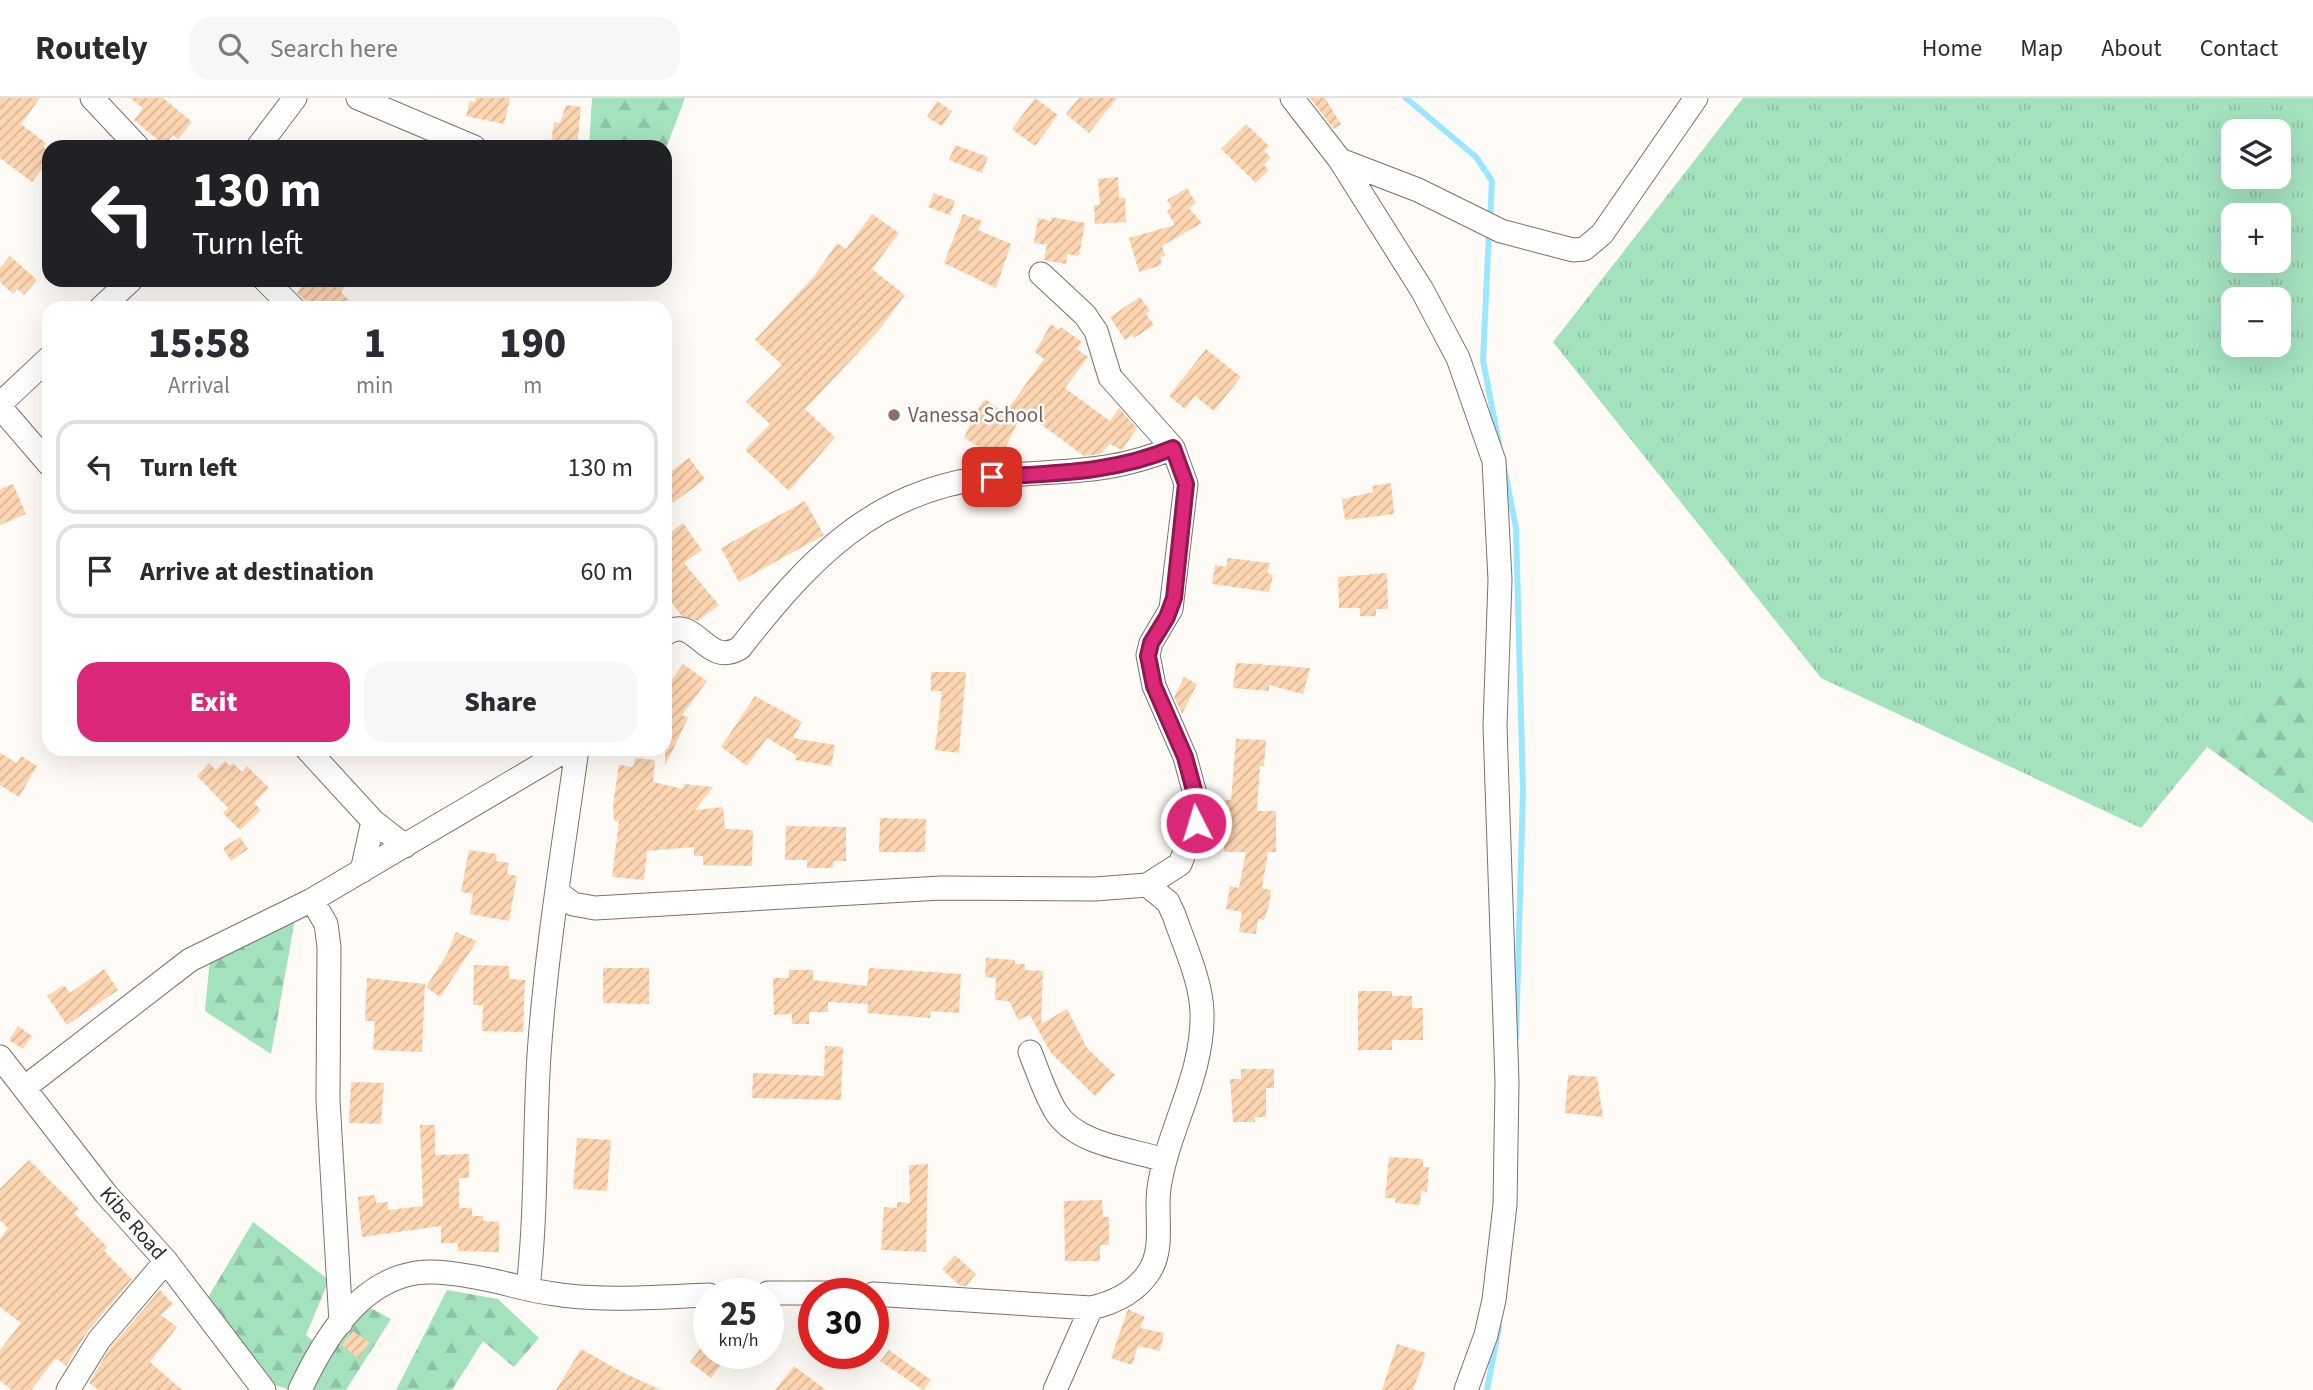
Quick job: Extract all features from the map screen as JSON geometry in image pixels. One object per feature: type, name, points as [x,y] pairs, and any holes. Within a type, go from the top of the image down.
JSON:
[{"type":"street","points":[[92,98],[131,140]]},
{"type":"street","points":[[262,140],[295,98]]},
{"type":"street","points":[[358,98],[457,140]]},
{"type":"street","points":[[1292,98],[1340,160],[1422,289],[1458,358],[1494,461],[1500,580],[1495,726],[1507,1082],[1505,1205],[1494,1300],[1486,1335],[1466,1390]]},
{"type":"street","points":[[1340,160],[1418,190],[1501,231],[1573,250],[1584,249],[1602,234],[1696,98]]},
{"type":"street","points":[[557,892],[573,904],[594,908],[941,888],[1064,890],[1147,885],[1180,864],[1196,823],[1195,794],[1185,757],[1154,686],[1148,656],[1151,643],[1167,617],[1174,598],[1186,484],[1173,448],[1110,377],[1096,331],[1085,315],[1041,275]]},
{"type":"street","points":[[108,301],[124,287]]},
{"type":"street","points":[[272,287],[286,301]]},
{"type":"street","points":[[42,365],[0,406],[42,456]]},
{"type":"street","points":[[672,631],[680,628],[712,650],[723,654],[733,653],[811,563],[872,515],[912,496],[965,480],[1103,470],[1142,461],[1173,448]]},
{"type":"street","points":[[313,756],[373,821],[405,846]]},
{"type":"street","points":[[24,1088],[190,960],[241,932],[312,900],[557,756]]},
{"type":"street","points":[[528,1288],[534,1233],[539,1054],[557,892],[576,756]]},
{"type":"street","points":[[539,768],[571,795]]},
{"type":"street","points":[[362,871],[373,821]]},
{"type":"street","points":[[889,1295],[1091,1308],[1110,1304],[1139,1284],[1150,1271],[1156,1254],[1159,1191],[1164,1160],[1195,1072],[1202,1011],[1174,915],[1168,902],[1147,885]]},
{"type":"street","points":[[312,900],[326,924],[329,947],[328,1100],[341,1323]]},
{"type":"street","points":[[1030,1052],[1049,1099],[1068,1126],[1085,1136],[1164,1160]]},
{"type":"street","name":"Kibe Road","points":[[0,1057],[106,1194],[166,1261],[264,1390]]},
{"type":"street","points":[[68,1390],[99,1340],[166,1261]]},
{"type":"street","points":[[300,1390],[310,1369],[364,1295],[393,1280],[418,1273],[458,1275],[548,1293],[600,1297],[693,1295]]},
{"type":"street","points":[[1055,1390],[1091,1308]]},
{"type":"green space","points":[[592,98],[685,98],[669,140],[589,140]]},
{"type":"green space","points":[[1743,98],[2313,98],[2313,645],[2207,747],[2141,828],[1821,678],[1553,342]]},
{"type":"green space","points":[[2313,645],[2313,823],[2207,747]]},
{"type":"green space","points":[[295,919],[271,1054],[205,1011],[210,958]]},
{"type":"green space","points":[[253,1222],[329,1280],[306,1335],[331,1355],[365,1305],[391,1319],[346,1390],[292,1390],[271,1384],[201,1309]]},
{"type":"green space","points":[[447,1290],[498,1299],[539,1338],[514,1367],[483,1341],[452,1390],[396,1390]]},
{"type":"building","points":[[0,98],[40,98],[21,124],[42,140],[42,169],[32,182],[0,158]]},
{"type":"building","points":[[130,98],[163,98],[192,122],[178,139],[173,135],[168,140],[158,140],[134,120],[143,108]]},
{"type":"building","points":[[476,98],[510,98],[504,124],[466,116],[470,101],[475,102]]},
{"type":"building","points":[[1035,98],[1058,115],[1035,146],[1012,129]]},
{"type":"building","points":[[1079,98],[1117,98],[1089,133],[1066,114]]},
{"type":"building","points":[[1310,98],[1325,98],[1341,124],[1334,129]]},
{"type":"building","points":[[937,101],[952,111],[942,126],[927,117]]},
{"type":"building","points":[[566,105],[581,107],[578,140],[551,140],[554,122],[560,123]]},
{"type":"building","points":[[1246,124],[1269,146],[1264,151],[1271,157],[1264,165],[1269,170],[1256,183],[1221,149]]},
{"type":"building","points":[[955,145],[988,157],[982,173],[949,160]]},
{"type":"building","points":[[1118,177],[1119,198],[1125,198],[1126,222],[1095,224],[1094,205],[1100,205],[1098,179]]},
{"type":"building","points":[[1187,188],[1196,203],[1189,208],[1202,223],[1162,246],[1165,256],[1160,257],[1162,265],[1139,272],[1129,238],[1175,225],[1167,211],[1172,208],[1167,200]]},
{"type":"building","points":[[934,193],[955,201],[950,215],[928,207]]},
{"type":"building","points":[[872,214],[899,233],[872,269],[905,295],[880,329],[805,409],[835,437],[789,491],[745,450],[770,424],[746,402],[782,365],[755,340],[815,275],[837,243],[846,249]]},
{"type":"building","points":[[963,214],[982,221],[978,230],[1011,244],[996,288],[944,263]]},
{"type":"building","points":[[1051,217],[1085,223],[1079,256],[1067,254],[1066,264],[1044,260],[1047,245],[1034,243],[1038,218],[1051,221]]},
{"type":"building","points":[[10,256],[37,280],[24,295],[17,289],[13,294],[0,282],[0,268]]},
{"type":"building","points":[[302,287],[345,287],[341,292],[350,301],[306,301],[297,293]]},
{"type":"building","points":[[1140,297],[1150,311],[1146,314],[1154,325],[1134,338],[1132,335],[1125,340],[1110,317]]},
{"type":"building","points":[[1051,324],[1059,330],[1061,327],[1082,342],[1077,349],[1088,357],[1065,388],[1110,421],[1119,408],[1137,428],[1122,450],[1110,444],[1101,454],[1084,456],[1023,411],[1004,451],[995,447],[992,454],[964,438],[976,411],[985,399],[1005,413],[1044,359],[1035,352]]},
{"type":"building","points":[[1206,349],[1241,377],[1214,411],[1195,396],[1185,409],[1169,396]]},
{"type":"building","points":[[689,458],[705,479],[673,503],[672,471]]},
{"type":"building","points":[[1391,483],[1394,514],[1345,520],[1342,499],[1373,492],[1372,486]]},
{"type":"building","points":[[13,484],[26,514],[0,525],[0,489]]},
{"type":"building","points":[[805,501],[824,535],[739,582],[721,548]]},
{"type":"building","points":[[683,523],[702,550],[684,563],[719,605],[698,621],[682,616],[672,603],[672,531]]},
{"type":"building","points":[[1228,558],[1270,563],[1267,573],[1273,575],[1269,592],[1212,584],[1215,565],[1226,567]]},
{"type":"building","points":[[1387,573],[1388,609],[1376,609],[1376,616],[1360,616],[1360,608],[1339,608],[1338,577]]},
{"type":"building","points":[[1236,663],[1310,668],[1303,694],[1269,685],[1269,691],[1233,688]]},
{"type":"building","points":[[683,664],[707,681],[682,715],[688,718],[672,751],[672,679]]},
{"type":"building","points":[[931,672],[966,672],[959,753],[935,750],[942,691],[931,691]]},
{"type":"building","points":[[1184,677],[1197,684],[1182,714],[1174,697]]},
{"type":"building","points":[[755,696],[802,722],[793,738],[835,745],[831,766],[795,760],[796,755],[767,738],[747,766],[721,747]]},
{"type":"building","points":[[1236,739],[1266,740],[1264,766],[1260,766],[1257,811],[1276,811],[1276,852],[1268,852],[1262,888],[1271,890],[1269,905],[1264,920],[1258,919],[1256,934],[1239,932],[1242,912],[1226,909],[1230,886],[1239,888],[1246,852],[1224,852],[1224,800],[1231,800]]},
{"type":"building","points":[[0,753],[17,763],[21,756],[37,766],[19,797],[0,785]]},
{"type":"building","points":[[635,758],[655,760],[653,782],[683,789],[684,784],[713,787],[695,810],[723,807],[725,829],[753,830],[752,866],[703,865],[703,856],[694,856],[694,847],[647,851],[644,880],[612,877],[619,821],[614,821],[613,804],[619,765],[633,767]]},
{"type":"building","points":[[225,761],[230,766],[233,763],[242,772],[247,766],[269,788],[254,803],[261,810],[240,830],[223,813],[228,808],[197,776],[209,763],[216,770]]},
{"type":"building","points":[[880,818],[926,819],[925,852],[879,852]]},
{"type":"building","points":[[786,826],[846,827],[846,861],[833,861],[833,868],[807,868],[807,860],[785,860]]},
{"type":"building","points":[[240,837],[248,849],[231,861],[223,848]]},
{"type":"building","points":[[469,850],[497,854],[496,861],[509,863],[507,874],[517,876],[509,921],[470,914],[473,894],[461,892]]},
{"type":"building","points":[[456,932],[477,941],[440,997],[426,987],[447,954]]},
{"type":"building","points":[[986,958],[1015,960],[1015,964],[1025,964],[1025,970],[1043,971],[1041,1024],[1067,1009],[1087,1048],[1115,1075],[1095,1096],[1051,1053],[1030,1015],[1018,1020],[1009,1001],[995,1000],[996,978],[985,977]]},
{"type":"building","points":[[474,965],[509,966],[509,979],[525,980],[523,1032],[482,1031],[483,1005],[473,1005]]},
{"type":"building","points":[[603,968],[649,968],[649,1004],[603,1003]]},
{"type":"building","points":[[869,968],[961,974],[959,1013],[931,1011],[930,1018],[867,1013],[868,1004],[828,1002],[828,1012],[809,1012],[809,1024],[792,1024],[792,1014],[774,1015],[773,978],[789,978],[789,970],[813,970],[813,980],[867,986]]},
{"type":"building","points":[[104,969],[118,990],[67,1025],[47,996],[64,985],[70,993]]},
{"type":"building","points":[[367,978],[425,984],[422,1052],[373,1050],[375,1021],[365,1021]]},
{"type":"building","points":[[1358,991],[1392,991],[1392,996],[1412,996],[1412,1008],[1423,1008],[1423,1040],[1392,1040],[1392,1050],[1358,1050]]},
{"type":"building","points":[[18,1026],[32,1036],[23,1049],[9,1040]]},
{"type":"building","points":[[825,1046],[843,1047],[841,1100],[752,1098],[753,1073],[824,1076]]},
{"type":"building","points":[[1241,1069],[1274,1069],[1274,1088],[1266,1088],[1266,1117],[1255,1117],[1255,1122],[1233,1122],[1230,1079],[1241,1079]]},
{"type":"building","points":[[1568,1075],[1597,1077],[1603,1117],[1565,1113]]},
{"type":"building","points":[[351,1082],[384,1083],[381,1124],[349,1123]]},
{"type":"building","points":[[420,1125],[435,1125],[435,1155],[469,1154],[469,1178],[459,1178],[459,1208],[472,1208],[472,1216],[483,1216],[483,1221],[499,1222],[499,1252],[458,1251],[458,1243],[441,1243],[441,1226],[362,1237],[358,1197],[375,1195],[376,1203],[388,1202],[388,1210],[423,1206]]},
{"type":"building","points":[[577,1138],[611,1140],[607,1191],[573,1189]]},
{"type":"building","points":[[1389,1157],[1423,1159],[1423,1167],[1429,1167],[1427,1192],[1421,1191],[1420,1205],[1395,1203],[1396,1198],[1385,1198]]},
{"type":"building","points":[[29,1160],[79,1209],[74,1213],[107,1247],[104,1251],[132,1279],[88,1331],[66,1366],[56,1358],[31,1390],[12,1390],[0,1381],[0,1350],[21,1323],[0,1307],[0,1239],[8,1228],[0,1220],[0,1189]]},
{"type":"building","points":[[928,1164],[926,1252],[881,1250],[884,1207],[897,1208],[897,1202],[910,1203],[909,1165]]},
{"type":"building","points":[[1102,1200],[1103,1217],[1109,1217],[1109,1245],[1100,1245],[1100,1261],[1065,1261],[1064,1201]]},
{"type":"building","points":[[955,1255],[976,1274],[966,1286],[960,1286],[942,1269]]},
{"type":"building","points":[[160,1290],[173,1304],[161,1315],[177,1327],[150,1362],[182,1390],[99,1390],[89,1383],[110,1348]]},
{"type":"building","points":[[1128,1309],[1145,1317],[1140,1328],[1164,1333],[1160,1351],[1138,1346],[1132,1365],[1111,1358]]},
{"type":"building","points":[[353,1331],[370,1343],[358,1358],[342,1345]]},
{"type":"building","points":[[1397,1344],[1426,1353],[1413,1390],[1382,1390]]},
{"type":"building","points":[[581,1349],[622,1372],[661,1390],[556,1390]]},
{"type":"building","points":[[889,1350],[931,1380],[923,1390],[889,1367]]},
{"type":"building","points":[[794,1366],[826,1390],[775,1390]]},
{"type":"building","points":[[699,1369],[718,1369],[711,1378]]},
{"type":"waterway","points":[[1406,98],[1476,157],[1492,181],[1490,222]]},
{"type":"waterway","points":[[1489,232],[1483,360],[1499,444]]},
{"type":"waterway","points":[[1505,472],[1516,528],[1523,791],[1516,1037]]},
{"type":"waterway","points":[[1487,1390],[1499,1327]]},
{"type":"place","name":"Vanessa School","points":[[894,415]]},
{"type":"route","points":[[992,477],[1103,470],[1142,461],[1173,448],[1186,484],[1185,507],[1177,544],[1174,598],[1167,617],[1151,643],[1148,656],[1154,686],[1185,757],[1195,794],[1196,823]]}]
